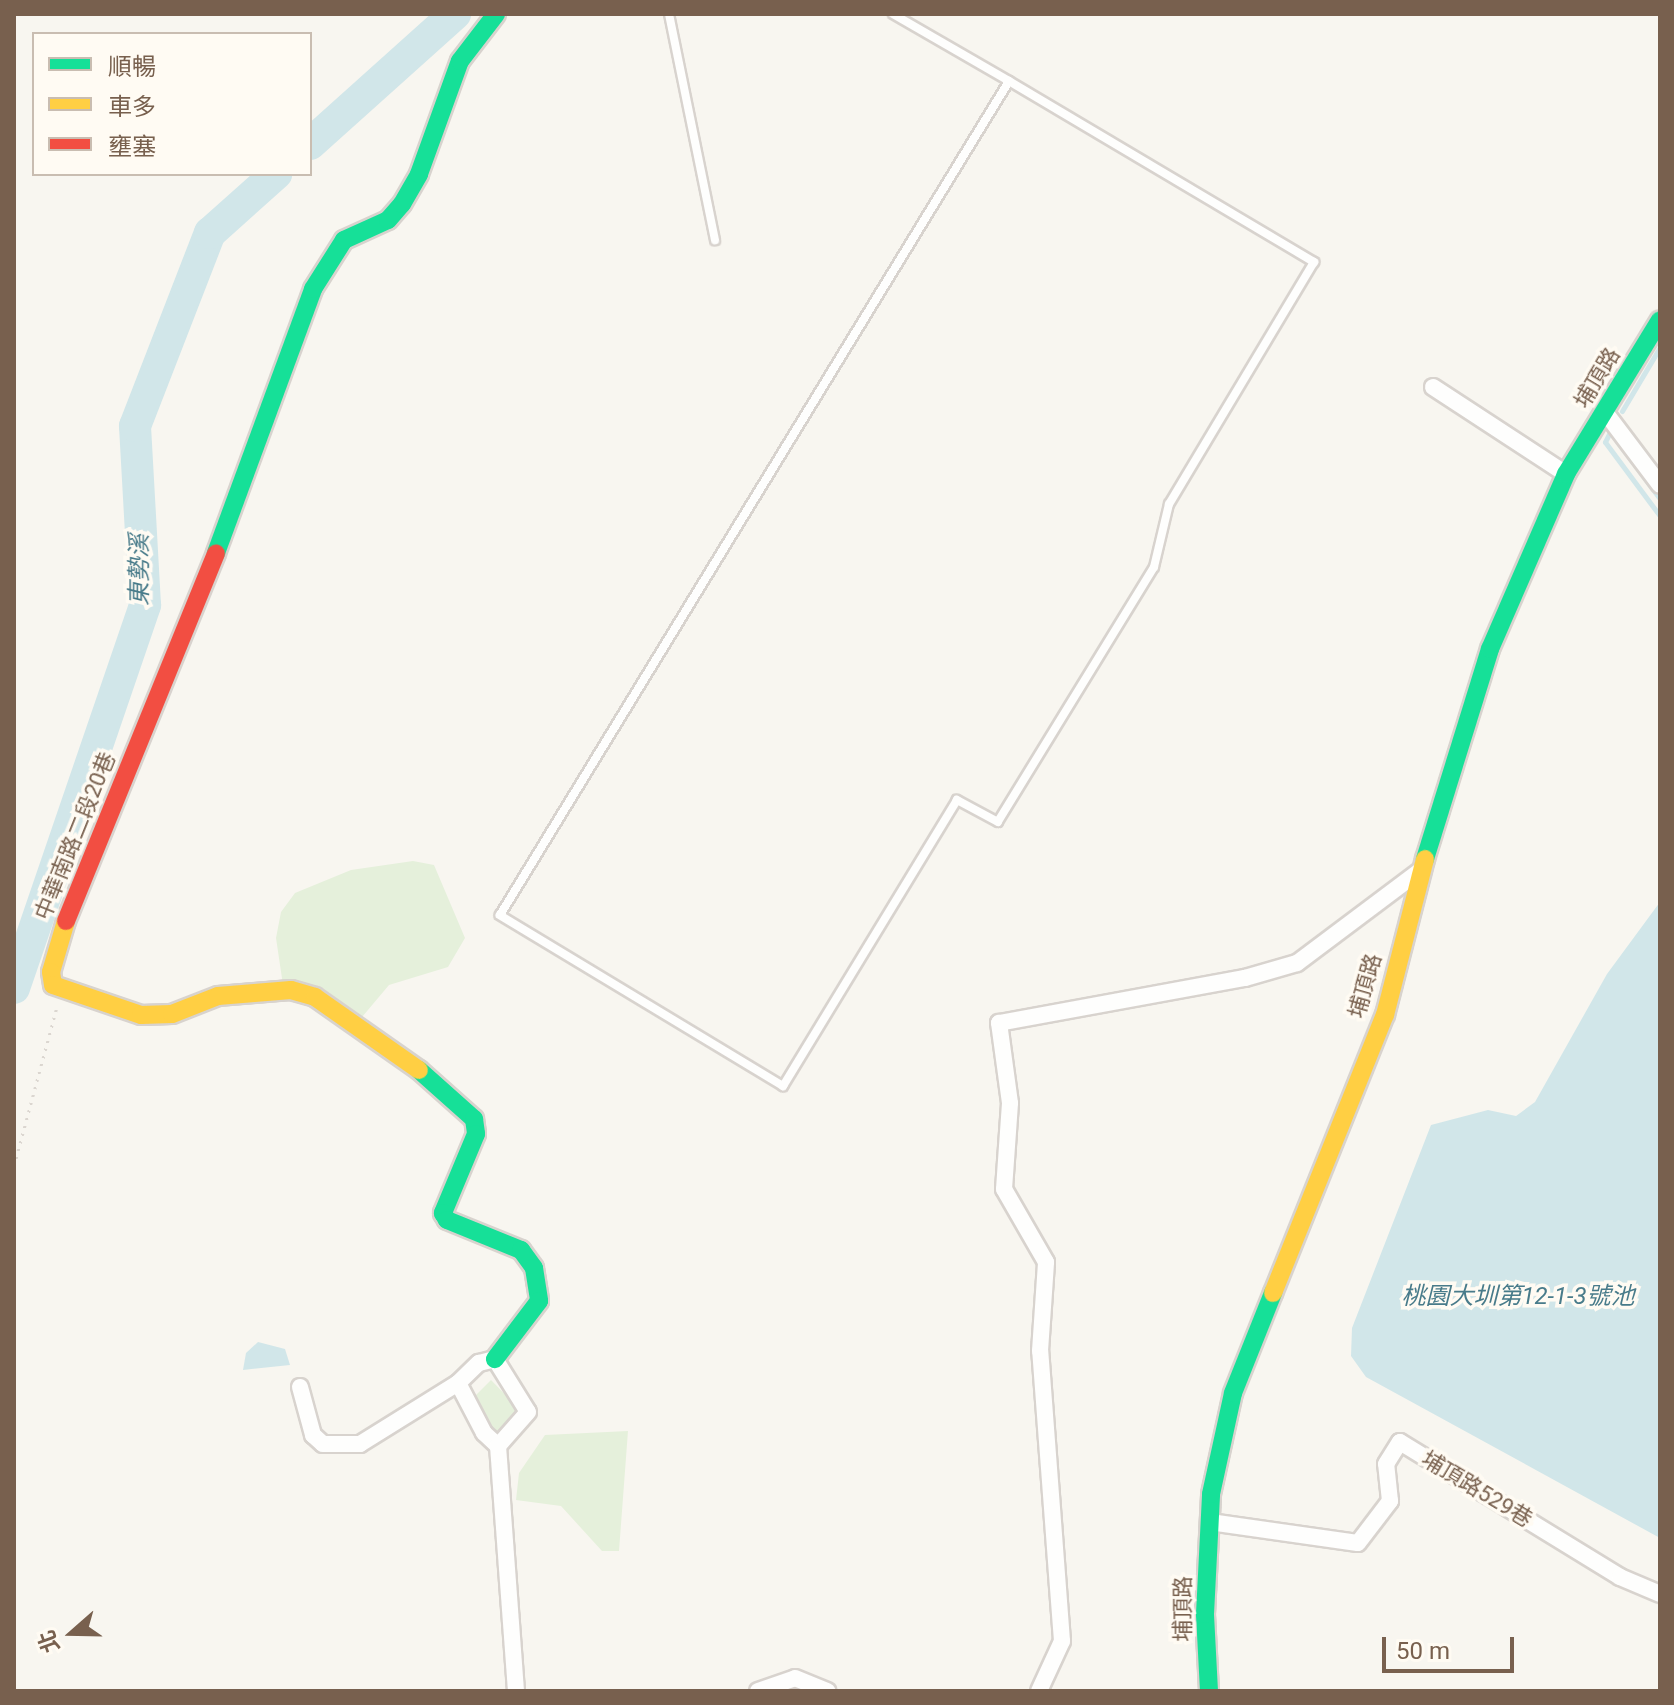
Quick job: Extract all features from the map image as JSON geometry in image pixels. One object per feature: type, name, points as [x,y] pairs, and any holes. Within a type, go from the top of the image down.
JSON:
[{"type":"street","name":"中華南路二段20巷","points":[[64,989],[53,985],[51,972],[68,914],[226,529],[313,289],[344,240],[388,220],[402,204],[419,174],[460,61],[496,14]]},
{"type":"street","name":"埔頂路","points":[[1209,1691],[1210,1522],[1233,1393],[1385,1015],[1422,869],[1490,649],[1566,474],[1660,320]]},
{"type":"street","points":[[1433,387],[1566,474]]},
{"type":"street","points":[[1605,412],[1660,485]]},
{"type":"street","points":[[1039,1691],[1062,1641],[1040,1351],[1046,1262],[1004,1189],[1010,1103],[999,1023],[1245,978],[1297,963],[1422,869]]},
{"type":"street","points":[[64,989],[152,1015],[172,1014],[218,996],[291,990],[315,997],[427,1075],[474,1119],[476,1134],[443,1213],[447,1220],[521,1250],[534,1268],[539,1301],[495,1359],[479,1363],[458,1383],[360,1444],[323,1444],[313,1435],[300,1387]]},
{"type":"street","points":[[495,1359],[528,1412],[498,1446]]},
{"type":"street","points":[[458,1383],[484,1433],[498,1446],[516,1691]]},
{"type":"street","name":"埔頂路529巷","points":[[1210,1522],[1358,1543],[1390,1501],[1386,1464],[1400,1442],[1620,1577],[1660,1594]]},
{"type":"street","points":[[758,1691],[794,1685],[827,1691]]},
{"type":"lane","points":[[669,14],[715,240]]},
{"type":"lane","points":[[893,14],[1009,81],[1314,262],[1169,504],[1154,567],[998,822],[957,800],[783,1086],[500,915],[1009,81]]},
{"type":"path","points":[[14,1166],[64,989]]},
{"type":"green space","points":[[413,861],[434,865],[465,938],[448,967],[389,985],[357,1023],[284,992],[276,938],[281,912],[295,893],[351,870]]},
{"type":"green space","points":[[491,1380],[523,1413],[502,1453],[474,1397]]},
{"type":"green space","points":[[628,1431],[619,1551],[602,1551],[561,1506],[516,1500],[519,1473],[545,1435]]},
{"type":"water","name":"桃園大圳第12-1-3號池","points":[[1660,902],[1660,1538],[1366,1377],[1351,1356],[1352,1328],[1431,1125],[1488,1110],[1516,1116],[1535,1102],[1607,974]]},
{"type":"water","points":[[258,1342],[285,1349],[290,1365],[243,1370],[246,1353]]},
{"type":"waterway","name":"東勢溪","points":[[312,142],[455,14]]},
{"type":"waterway","name":"東勢溪","points":[[14,988],[145,605],[135,426],[210,233],[274,176]]},
{"type":"waterway","points":[[1622,411],[1660,347]]},
{"type":"waterway","points":[[1610,432],[1605,442],[1660,516]]},
{"type":"waterway","points":[[1611,433],[1660,499]]},
{"type":"traffic: fast","points":[[216,553],[313,289],[344,240],[388,220],[402,204],[419,174],[460,61],[496,14]]},
{"type":"traffic: fast","points":[[1425,859],[1490,649],[1566,474],[1660,320]]},
{"type":"traffic: fast","points":[[419,1070],[474,1119],[476,1134],[443,1213],[447,1220],[521,1250],[534,1268],[539,1301],[495,1359]]},
{"type":"traffic: fast","points":[[1209,1691],[1205,1614],[1211,1494],[1233,1393],[1273,1293]]},
{"type":"traffic: slow","points":[[1273,1293],[1385,1015],[1425,859]]},
{"type":"traffic: slow","points":[[66,921],[51,972],[53,985],[141,1015],[172,1014],[218,996],[291,990],[315,997],[419,1070]]},
{"type":"traffic: jam","points":[[66,921],[216,553]]}]
